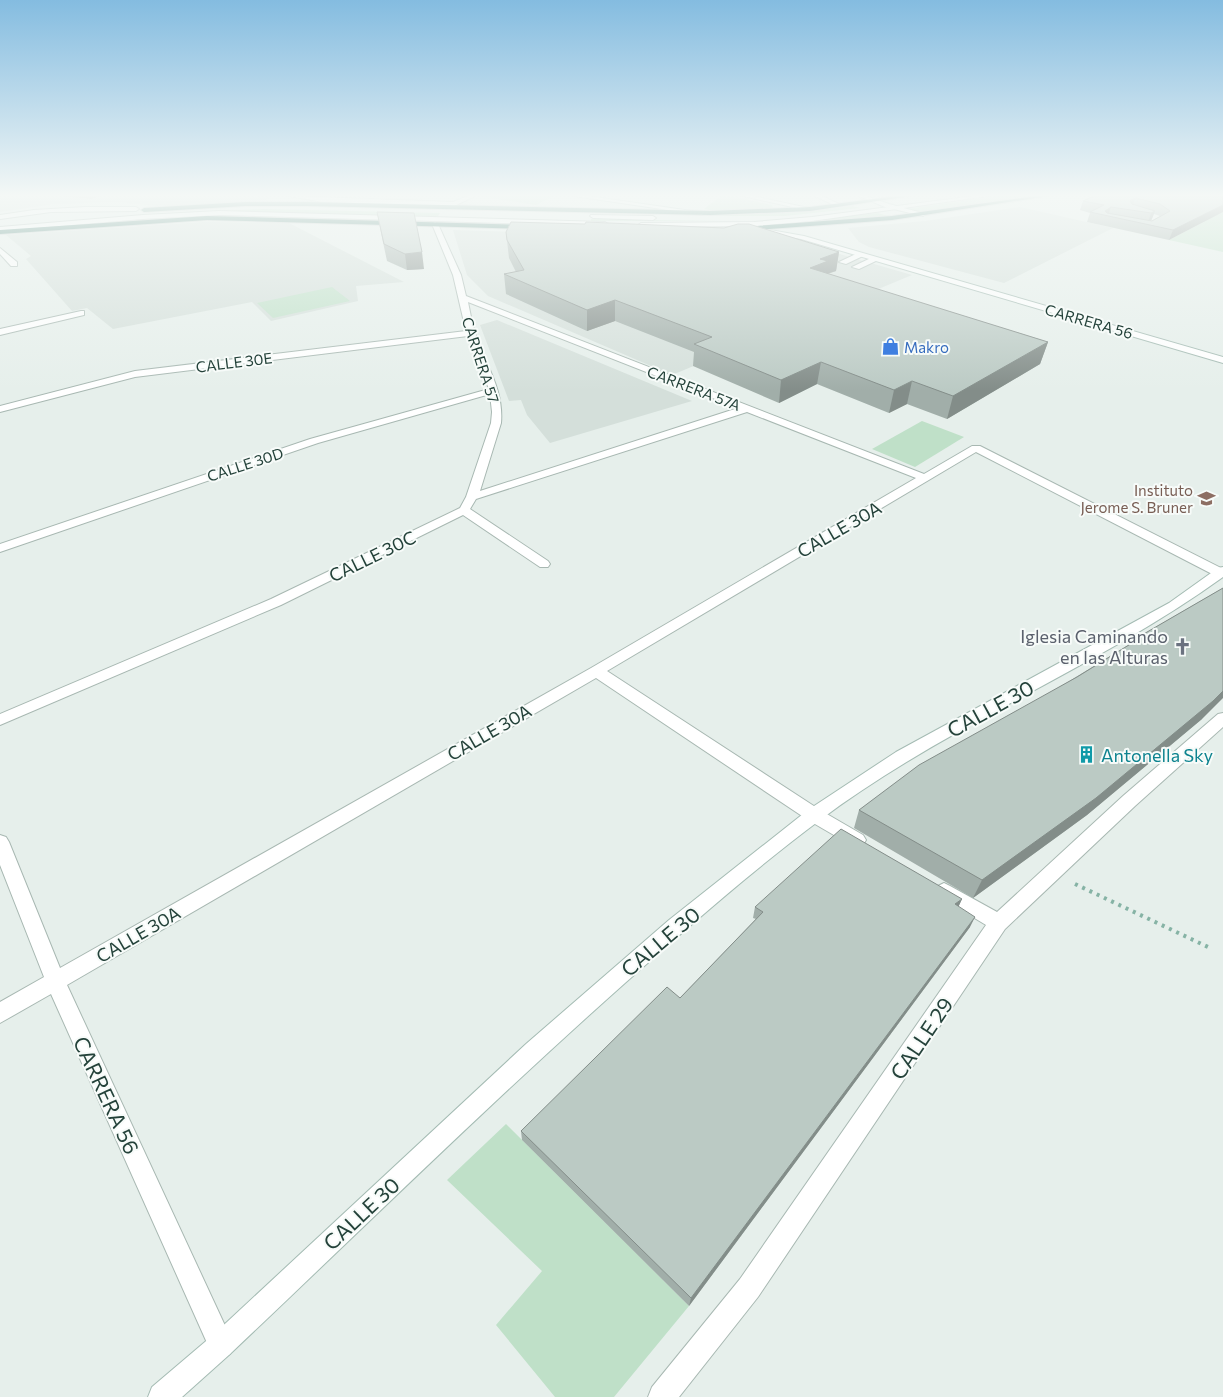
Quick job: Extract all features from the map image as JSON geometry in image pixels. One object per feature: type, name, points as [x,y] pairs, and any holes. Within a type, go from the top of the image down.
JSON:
[{"type":"street","points":[[0,266],[14,264],[11,261]]},
{"type":"street","name":"CARRERA 57","points":[[451,261],[457,275],[471,334],[494,390],[498,412],[496,424],[472,497]]},
{"type":"street","points":[[856,267],[871,261]]},
{"type":"street","name":"CARRERA 56","points":[[884,261],[1223,360]]},
{"type":"street","name":"CARRERA 56","points":[[906,261],[1223,353]]},
{"type":"street","name":"CARRERA 57A","points":[[462,297],[925,478]]},
{"type":"street","points":[[0,332],[82,314]]},
{"type":"street","name":"CALLE 30E","points":[[0,409],[135,374],[471,334]]},
{"type":"street","name":"CALLE 30D","points":[[0,548],[314,441],[494,390]]},
{"type":"street","points":[[544,564],[464,510],[472,497],[746,408]]},
{"type":"street","name":"CALLE 30A","points":[[0,1013],[596,671],[976,448],[1222,572]]},
{"type":"street","name":"CALLE 30C","points":[[0,720],[276,602],[464,510]]},
{"type":"street","name":"CALLE 30","points":[[162,1397],[221,1345],[533,1051],[676,926],[814,815],[902,756],[1174,606],[1222,572]]},
{"type":"street","points":[[596,671],[814,815],[873,850]]},
{"type":"street","name":"CALLE 29","points":[[662,1397],[749,1288],[998,924],[1129,801],[1223,718]]},
{"type":"street","name":"CARRERA 56","points":[[0,842],[55,982],[221,1345]]},
{"type":"street","points":[[931,884],[998,924]]},
{"type":"path","points":[[1052,873],[1208,947]]},
{"type":"shaded area","points":[[28,261],[363,261],[404,282],[356,286],[358,301],[271,321],[252,302],[113,329],[87,308],[72,311]]},
{"type":"shaded area","points":[[463,261],[864,261],[912,275],[672,375],[488,296],[467,275]]},
{"type":"shaded area","points":[[922,261],[1047,261],[1004,283]]},
{"type":"shaded area","points":[[497,320],[692,401],[550,443],[527,415],[521,400],[509,401],[480,325]]},
{"type":"green space","points":[[332,287],[350,301],[273,318],[257,303]]},
{"type":"green space","points":[[922,421],[964,437],[915,467],[872,449]]},
{"type":"green space","points":[[506,1124],[689,1306],[614,1397],[555,1397],[496,1325],[542,1271],[447,1180]]},
{"type":"building","points":[[519,261],[828,261],[810,268],[1048,342],[953,396],[912,381],[894,390],[821,362],[781,380],[694,344],[712,337],[615,300],[587,310],[504,274],[524,270]]},
{"type":"building","points":[[1223,588],[1223,691],[1096,798],[982,880],[859,810],[919,765],[1077,677],[1137,640],[1135,639]]},
{"type":"building","points":[[841,829],[962,899],[955,904],[975,917],[691,1298],[521,1131],[667,987],[680,998],[763,912],[755,907]]},
{"type":"place","name":"Makro","points":[[890,347]]},
{"type":"place","name":"Instituto Jerome S. Bruner","points":[[1207,499]]},
{"type":"place","name":"Iglesia Caminando en las Alturas","points":[[1182,646]]},
{"type":"place","name":"Antonella Sky","points":[[1087,755]]}]
